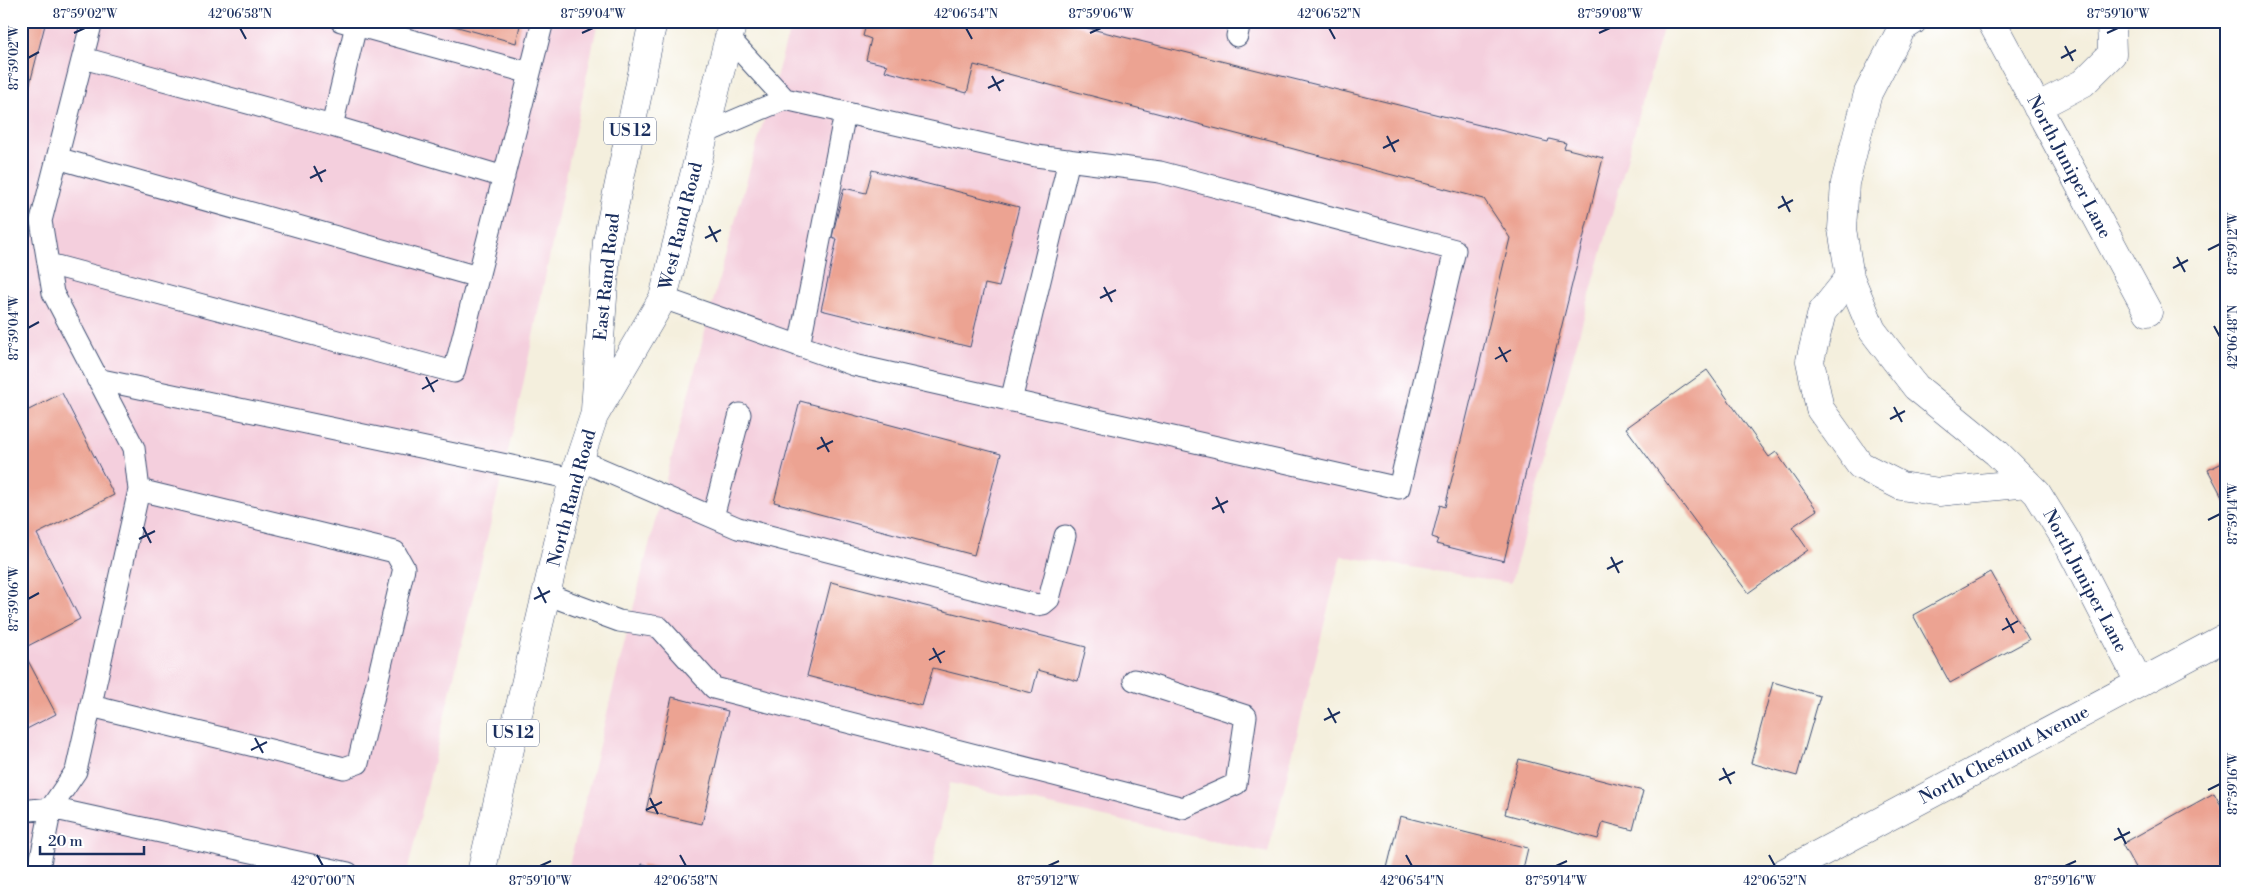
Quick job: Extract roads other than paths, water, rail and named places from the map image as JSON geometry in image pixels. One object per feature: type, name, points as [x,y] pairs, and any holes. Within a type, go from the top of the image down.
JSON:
[{"type":"street","name":"East Rand Road","points":[[594,416],[607,241],[653,21]]},
{"type":"street","name":"North Juniper Lane","points":[[1913,21],[1902,28],[1868,93],[1845,183],[1842,230],[1850,277],[1872,330],[1916,387],[1997,453],[2037,493],[2066,540],[2139,682]]},
{"type":"street","name":"North Juniper Lane","points":[[1991,21],[2148,312]]},
{"type":"street","points":[[2037,107],[2083,83],[2112,54],[2112,21]]},
{"type":"street","name":"West Rand Road","points":[[594,416],[664,298],[731,30]]},
{"type":"street","points":[[1850,277],[1822,312],[1810,361],[1820,409],[1860,465],[1900,486],[1939,492],[2027,483]]},
{"type":"street","name":"North Rand Road","points":[[481,873],[576,469],[594,416]]},
{"type":"street","name":"North Chestnut Avenue","points":[[1783,873],[2226,637]]},
{"type":"lane","points":[[38,873],[51,808],[76,771],[139,490],[134,448],[53,293],[41,221],[92,21]]},
{"type":"lane","points":[[48,264],[454,372],[543,21]]},
{"type":"lane","points":[[332,126],[351,23],[530,73]]},
{"type":"lane","points":[[731,30],[785,99]]},
{"type":"lane","points":[[83,58],[332,126],[504,177]]},
{"type":"lane","points":[[664,298],[854,366],[1399,488],[1456,250],[1160,172],[1036,156],[785,99],[705,133]]},
{"type":"lane","points":[[799,346],[845,113]]},
{"type":"lane","points":[[57,158],[478,277]]},
{"type":"lane","points":[[1011,401],[1069,160]]},
{"type":"lane","points":[[97,380],[576,469],[713,516],[738,528],[1037,605],[1049,599],[1065,536]]},
{"type":"lane","points":[[713,516],[740,414]]},
{"type":"lane","points":[[91,706],[344,768],[358,763],[404,568],[395,552],[139,490]]},
{"type":"lane","points":[[546,594],[619,621],[659,628],[714,688],[1183,808],[1236,784],[1246,716],[1134,680]]},
{"type":"lane","points":[[21,811],[51,808],[326,870],[348,873]]}]
